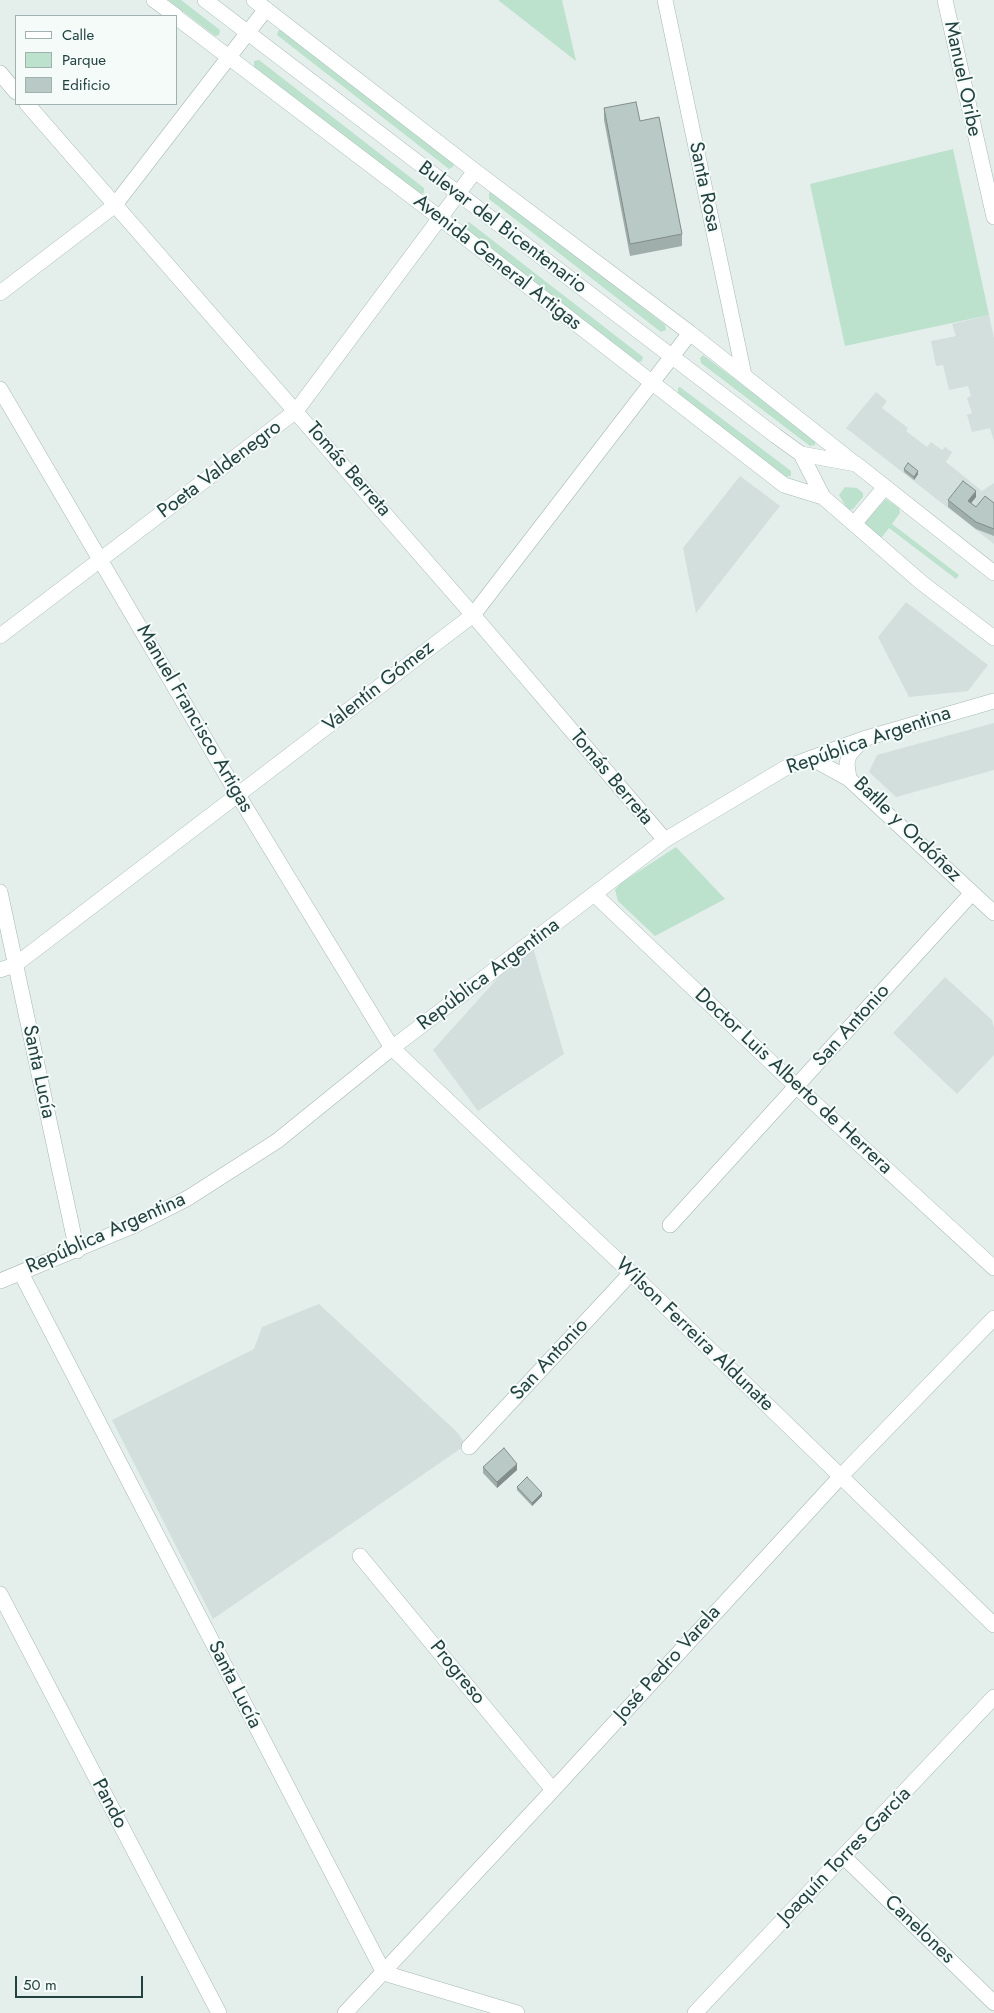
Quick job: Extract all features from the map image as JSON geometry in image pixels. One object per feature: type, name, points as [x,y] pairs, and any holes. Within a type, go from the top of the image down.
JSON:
[{"type":"street","name":"Avenida General Artigas","points":[[154,0],[175,15]]},
{"type":"street","name":"Bulevar del Bicentenario","points":[[205,0],[457,194],[801,454],[823,497],[922,583],[994,638]]},
{"type":"street","name":"Santa Rosa","points":[[665,0],[744,375]]},
{"type":"street","name":"Manuel Oribe","points":[[945,0],[987,164],[994,217]]},
{"type":"street","points":[[0,293],[114,206],[247,33],[260,5],[690,333],[994,573]]},
{"type":"street","name":"Avenida General Artigas","points":[[178,18],[784,485],[823,497]]},
{"type":"street","points":[[0,73],[15,91]]},
{"type":"street","name":"Tomás Berreta","points":[[28,105],[114,206],[473,614],[665,840]]},
{"type":"street","name":"Poeta Valdenegro","points":[[0,636],[296,411],[474,170]]},
{"type":"street","name":"Valentín Gómez","points":[[0,970],[15,965],[473,614],[690,333]]},
{"type":"street","name":"Manuel Francisco Artigas","points":[[0,389],[238,795],[392,1048]]},
{"type":"street","name":"Bulevar del Bicentenario","points":[[801,454],[856,464]]},
{"type":"street","points":[[854,524],[884,488]]},
{"type":"street","name":"República Argentina","points":[[0,1282],[77,1251],[188,1198],[269,1146],[392,1048],[665,840],[787,767],[863,739],[994,700]]},
{"type":"street","name":"Batlle y Ordóñez","points":[[863,739],[849,755],[850,779],[994,913]]},
{"type":"street","points":[[811,758],[850,779]]},
{"type":"street","name":"Santa Lucía","points":[[0,892],[77,1251]]},
{"type":"street","name":"San Antonio","points":[[670,1225],[797,1088],[972,892]]},
{"type":"street","name":"Doctor Luis Alberto de Herrera","points":[[594,894],[797,1088],[994,1268]]},
{"type":"street","name":"Wilson Ferreira Aldunate","points":[[392,1048],[630,1273],[994,1625]]},
{"type":"street","name":"Santa Lucía","points":[[21,1273],[384,1973]]},
{"type":"street","name":"San Antonio","points":[[469,1447],[630,1273]]},
{"type":"street","name":"José Pedro Varela","points":[[345,2013],[384,1973],[841,1476],[994,1318]]},
{"type":"street","name":"Progreso","points":[[360,1556],[553,1790]]},
{"type":"street","name":"Pando","points":[[0,1594],[219,2013]]},
{"type":"street","name":"Joaquín Torres García","points":[[694,2013],[994,1698]]},
{"type":"street","name":"Canelones","points":[[844,1857],[994,2003]]},
{"type":"street","points":[[384,1973],[517,2013]]},
{"type":"shaded area","points":[[989,315],[994,338],[994,441],[990,428],[972,432],[967,415],[972,413],[967,398],[971,396],[968,386],[949,390],[943,365],[936,366],[931,341],[956,336],[952,324]]},
{"type":"shaded area","points":[[876,392],[887,401],[882,408],[908,428],[906,431],[927,447],[931,442],[942,450],[945,447],[952,452],[946,462],[982,491],[994,483],[994,544],[846,428]]},
{"type":"shaded area","points":[[740,476],[780,506],[696,613],[683,548]]},
{"type":"shaded area","points":[[906,602],[988,665],[968,691],[909,697],[878,637]]},
{"type":"shaded area","points":[[994,723],[994,770],[896,797],[869,772],[877,755]]},
{"type":"shaded area","points":[[531,941],[564,1054],[478,1111],[433,1050]]},
{"type":"shaded area","points":[[945,977],[992,1020],[994,1028],[994,1055],[957,1094],[893,1033]]},
{"type":"shaded area","points":[[319,1304],[457,1432],[466,1445],[213,1619],[112,1420],[254,1349],[262,1327]]},
{"type":"green space","points":[[168,0],[181,0],[220,30],[219,35],[215,36]]},
{"type":"green space","points":[[498,0],[562,0],[576,61]]},
{"type":"green space","points":[[282,29],[454,163],[453,167],[449,169],[277,35],[278,31]]},
{"type":"green space","points":[[259,60],[424,188],[424,193],[420,194],[254,67],[254,61]]},
{"type":"green space","points":[[953,149],[989,315],[845,346],[810,184]]},
{"type":"green space","points":[[494,192],[665,325],[666,330],[661,332],[489,199],[489,193]]},
{"type":"green space","points":[[469,222],[643,357],[642,361],[637,363],[465,229],[466,224]]},
{"type":"green space","points":[[703,355],[815,440],[815,445],[810,446],[701,363],[700,358]]},
{"type":"green space","points":[[680,387],[791,471],[791,476],[786,477],[678,394],[678,388]]},
{"type":"green space","points":[[845,487],[857,488],[863,493],[863,497],[853,509],[849,510],[839,495]]},
{"type":"green space","points":[[886,499],[899,508],[900,513],[892,524],[959,575],[956,579],[889,528],[882,537],[878,537],[865,528],[865,522]]},
{"type":"green space","points":[[676,847],[725,899],[655,936],[618,901],[615,890],[621,883]]},
{"type":"building","points":[[636,102],[640,121],[659,117],[682,234],[630,244],[604,108]]},
{"type":"building","points":[[908,463],[918,471],[914,477],[904,469]]},
{"type":"building","points":[[963,481],[976,491],[968,501],[976,507],[985,496],[994,503],[994,529],[976,522],[948,500]]},
{"type":"building","points":[[504,1448],[517,1464],[497,1482],[483,1467]]},
{"type":"building","points":[[527,1477],[542,1493],[532,1503],[517,1487]]}]
